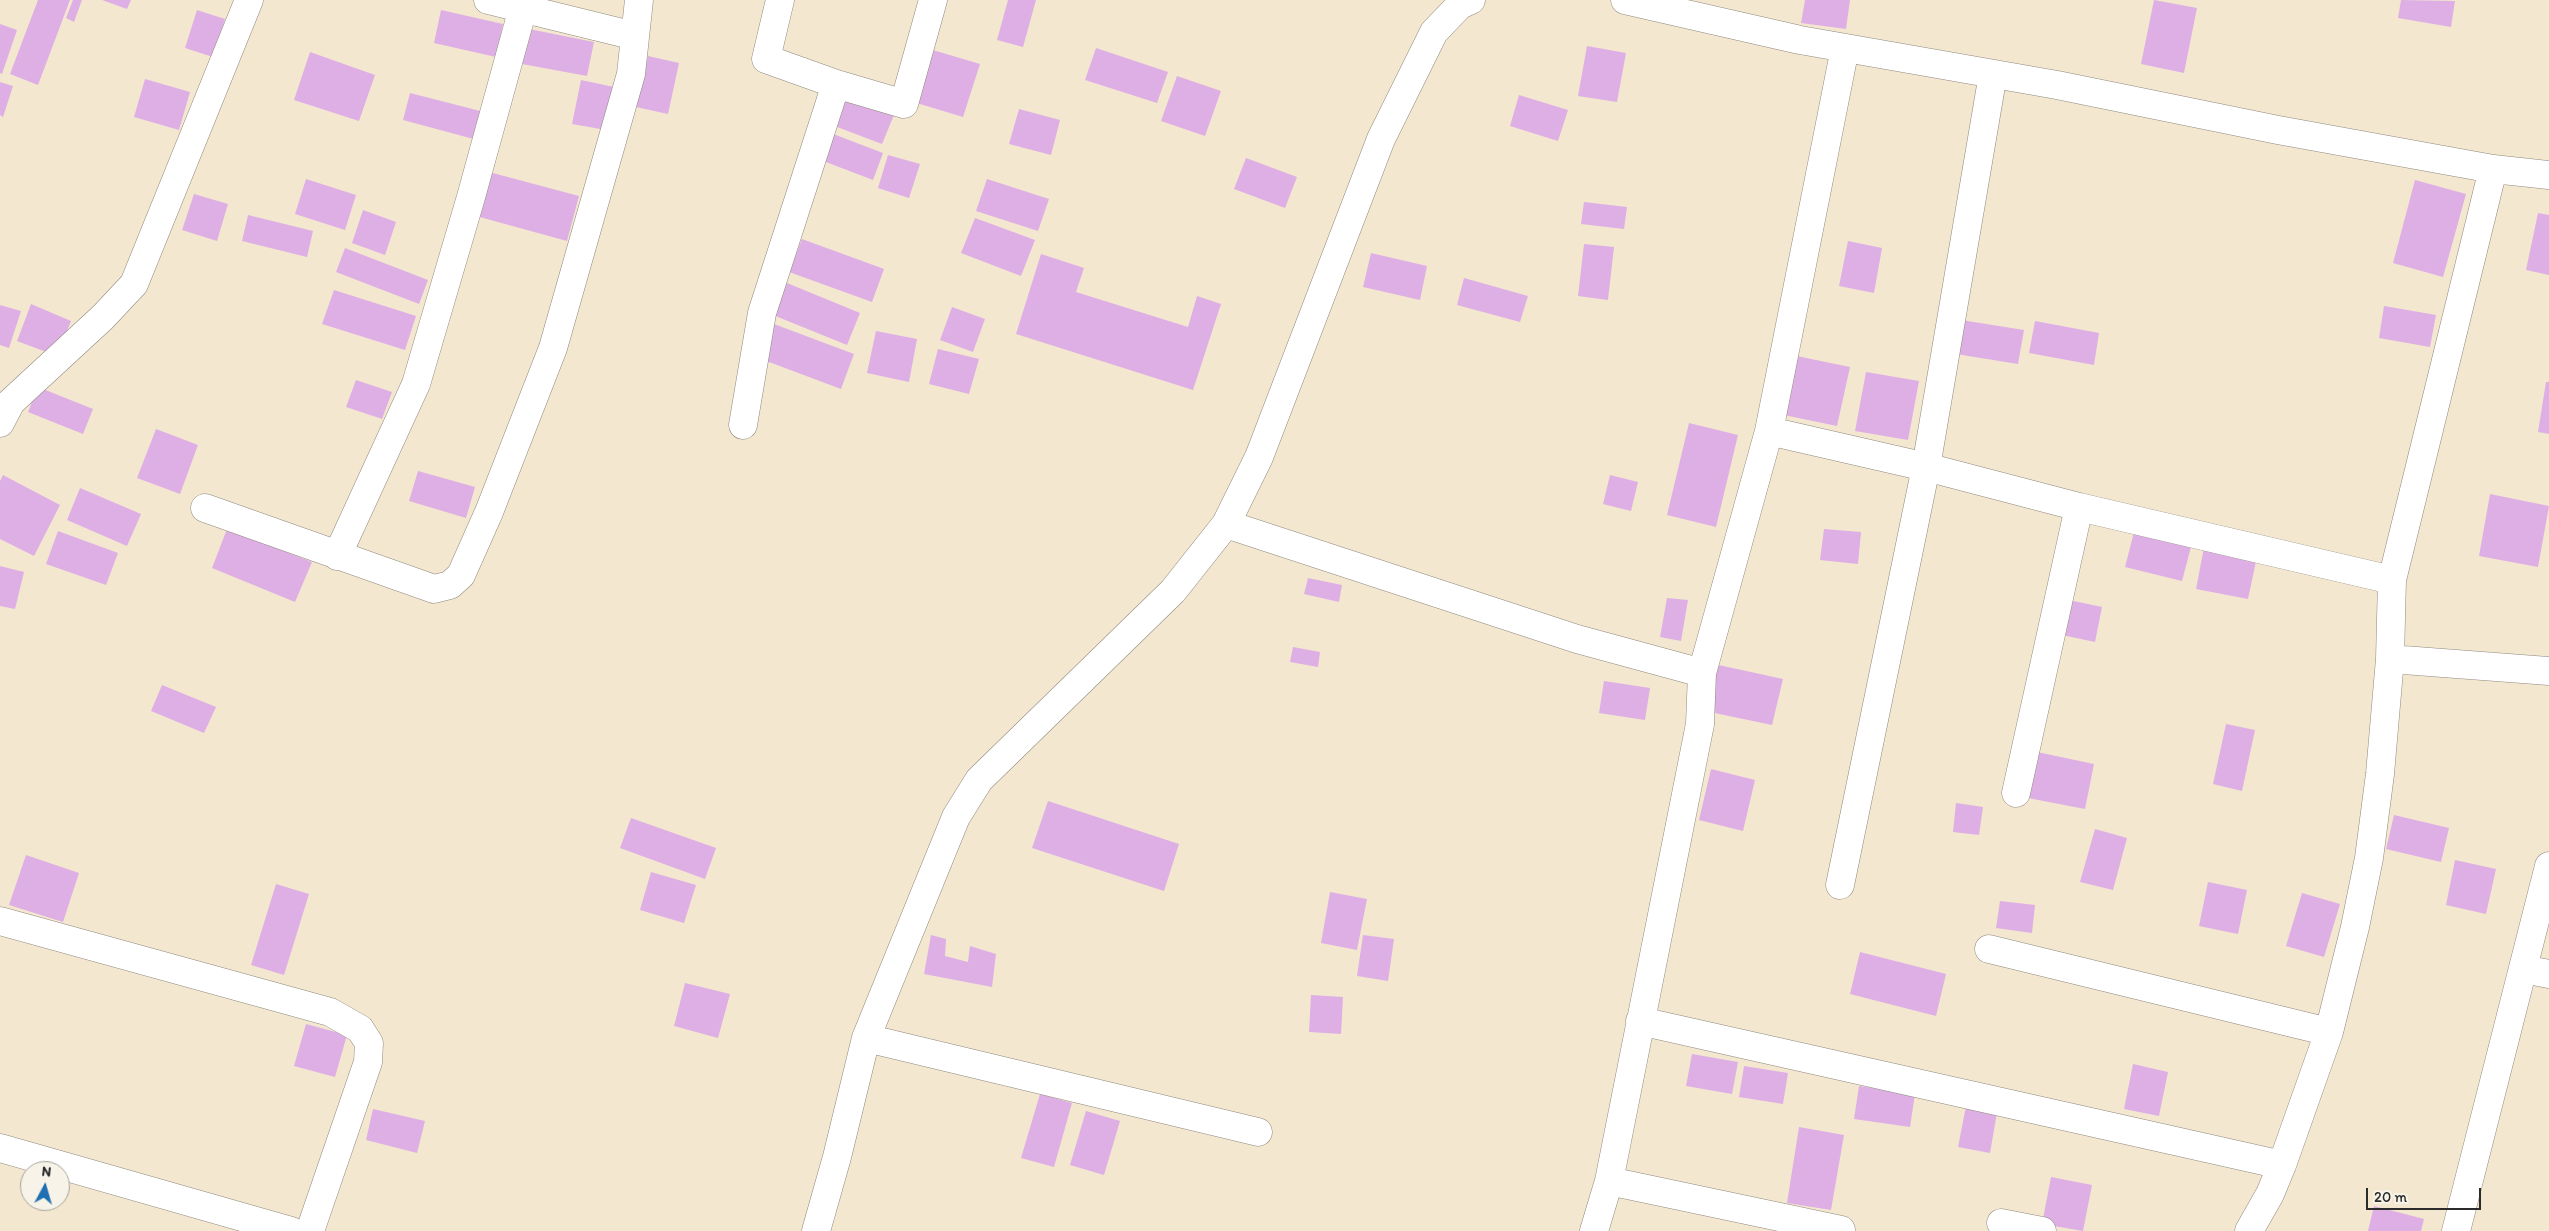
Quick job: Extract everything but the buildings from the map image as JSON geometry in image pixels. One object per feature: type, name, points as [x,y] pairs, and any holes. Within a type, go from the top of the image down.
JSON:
[{"type":"street","points":[[0,423],[11,402],[103,317],[134,284],[249,0]]},
{"type":"street","points":[[488,0],[635,36]]},
{"type":"street","points":[[205,508],[434,589],[450,585],[461,575],[489,512],[553,348],[631,74],[639,0]]},
{"type":"street","points":[[780,0],[766,59],[836,84],[904,104],[933,0]]},
{"type":"street","points":[[1625,0],[1800,40],[1993,74],[2278,130],[2493,169],[2549,175]]},
{"type":"street","points":[[816,1231],[837,1157],[866,1038],[956,818],[979,780],[1173,591],[1226,524],[1266,439],[1381,139],[1434,32],[1457,1]]},
{"type":"street","points":[[337,556],[416,384],[471,197],[523,8]]},
{"type":"street","points":[[1594,1231],[1608,1181],[1700,724],[1702,673],[1769,432],[1845,48]]},
{"type":"street","points":[[1840,885],[1926,466],[1993,74]]},
{"type":"street","points":[[743,425],[762,313],[836,84]]},
{"type":"street","points":[[2249,1231],[2270,1194],[2282,1165],[2328,1032],[2355,927],[2369,858],[2380,774],[2390,659],[2392,580],[2493,169]]},
{"type":"street","points":[[1769,432],[1926,466],[2079,507],[2392,580]]},
{"type":"street","points":[[2016,793],[2079,507]]},
{"type":"street","points":[[1226,524],[1577,639],[1702,673]]},
{"type":"street","points":[[2390,659],[2549,671]]},
{"type":"street","points":[[2456,1231],[2536,972],[2549,866]]},
{"type":"street","points":[[0,921],[330,1012],[360,1029],[369,1043],[368,1062],[310,1231]]},
{"type":"street","points":[[1989,949],[2328,1032]]},
{"type":"street","points":[[1640,1020],[2282,1165]]},
{"type":"street","points":[[866,1038],[1258,1132]]},
{"type":"street","points":[[0,1148],[291,1231]]},
{"type":"street","points":[[1608,1181],[1841,1230]]},
{"type":"street","points":[[2001,1223],[2042,1231]]}]
